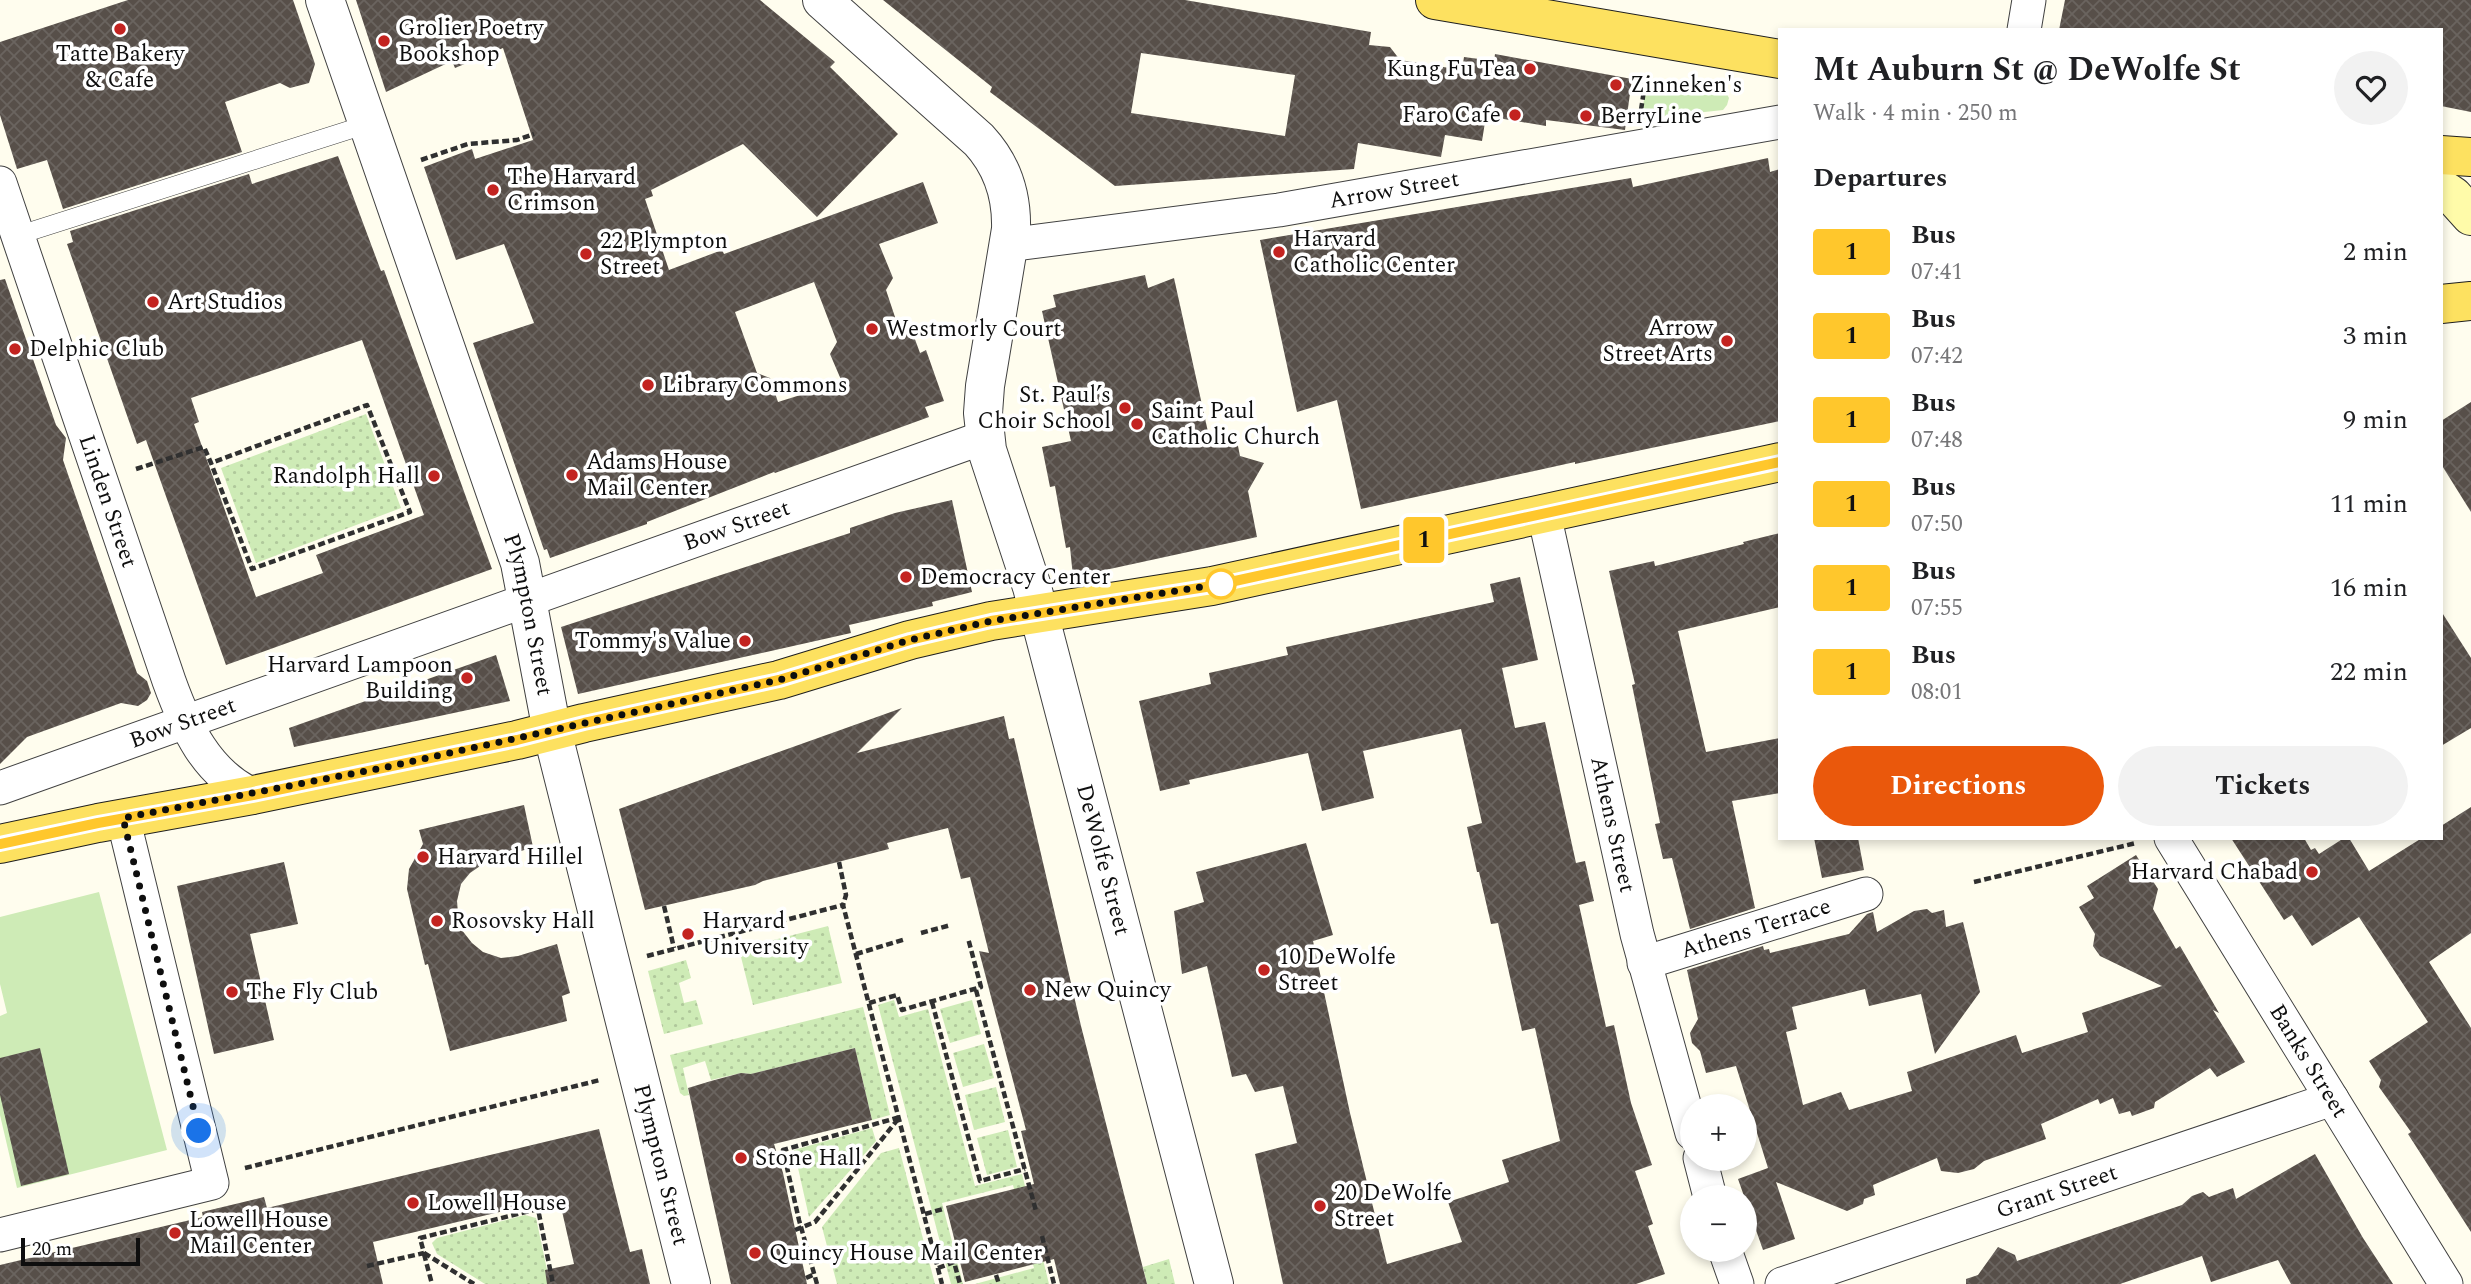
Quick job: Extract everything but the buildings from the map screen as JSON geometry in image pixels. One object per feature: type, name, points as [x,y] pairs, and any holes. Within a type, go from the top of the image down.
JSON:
[{"type":"main road","points":[[1435,0],[1778,59]]},
{"type":"main road","points":[[2443,155],[2471,157]]},
{"type":"main road","points":[[2443,189],[2471,216]]},
{"type":"main road","points":[[2443,304],[2471,301]]},
{"type":"main road","points":[[0,844],[123,818],[253,795],[779,680],[921,637],[991,621],[1212,586],[1778,462]]},
{"type":"street","name":"Plympton Street","points":[[325,0],[520,563],[552,731],[691,1284]]},
{"type":"street","points":[[822,0],[979,139],[994,158],[1005,180],[1010,204],[1008,245],[988,359],[983,414],[985,437]]},
{"type":"street","points":[[2024,28],[2029,0]]},
{"type":"street","name":"Arrow Street","points":[[1008,245],[1279,210],[1778,122]]},
{"type":"street","name":"Linden Street","points":[[0,183],[132,575],[185,722],[197,746],[215,768],[234,785],[253,795]]},
{"type":"street","name":"Bow Street","points":[[0,788],[985,437]]},
{"type":"street","name":"DeWolfe Street","points":[[985,437],[1032,587],[1214,1284]]},
{"type":"street","name":"Athens Street","points":[[1544,514],[1644,963],[1681,1094]]},
{"type":"street","points":[[0,1235],[212,1183],[123,818]]},
{"type":"street","name":"Banks Street","points":[[2156,840],[2332,1099],[2446,1284]]},
{"type":"street","name":"Athens Terrace","points":[[1644,963],[1866,894]]},
{"type":"street","name":"Grant Street","points":[[1782,1284],[2332,1099]]},
{"type":"street","points":[[1729,1262],[1737,1284]]},
{"type":"lane","points":[[19,235],[368,124]]},
{"type":"path","points":[[1641,113],[1646,77]]},
{"type":"path","points":[[412,163],[468,144],[517,140],[534,134]]},
{"type":"path","points":[[131,470],[204,447],[253,569],[410,512],[368,405],[211,463]]},
{"type":"path","points":[[1974,882],[2156,840]]},
{"type":"path","points":[[839,862],[846,895],[843,905],[942,1284]]},
{"type":"path","points":[[645,957],[843,905]]},
{"type":"path","points":[[664,906],[674,948]]},
{"type":"path","points":[[921,933],[951,925]]},
{"type":"path","points":[[869,1003],[897,995],[902,1010],[982,987],[968,938]]},
{"type":"path","points":[[856,954],[906,939]]},
{"type":"path","points":[[976,990],[1036,1210]]},
{"type":"path","points":[[932,1002],[980,1181],[1025,1169]]},
{"type":"path","points":[[243,1168],[604,1079]]},
{"type":"path","points":[[817,1284],[803,1227],[785,1172],[783,1150],[847,1128],[900,1117]]},
{"type":"path","points":[[795,1230],[815,1222],[900,1117]]},
{"type":"path","points":[[432,1284],[420,1238],[538,1209],[553,1284]]},
{"type":"path","points":[[925,1214],[943,1209]]},
{"type":"path","points":[[1042,1236],[1054,1284]]},
{"type":"path","points":[[367,1266],[424,1253],[474,1284]]},
{"type":"path","points":[[938,1268],[954,1262],[960,1284]]},
{"type":"path","points":[[806,1278],[815,1274]]},
{"type":"path","points":[[996,1275],[999,1284]]},
{"type":"green space","points":[[1647,81],[1725,91],[1729,98],[1723,110],[1641,119]]},
{"type":"green space","points":[[366,414],[401,508],[256,563],[221,468]]},
{"type":"green space","points":[[99,892],[167,1150],[17,1188],[0,1115],[0,1016],[7,1013],[0,984],[0,917]]},
{"type":"green space","points":[[828,926],[842,983],[753,1005],[739,949]]},
{"type":"green space","points":[[686,960],[691,978],[679,983],[684,1003],[696,1000],[703,1024],[664,1034],[648,971]]},
{"type":"green space","points":[[894,1000],[899,1017],[928,1009],[975,1186],[1022,1174],[1049,1284],[975,1284],[1034,1268],[1013,1185],[942,1203],[963,1284],[951,1284],[878,1005]]},
{"type":"green space","points":[[972,1000],[981,1034],[950,1043],[940,1009]]},
{"type":"green space","points":[[863,1007],[890,1115],[872,1120],[855,1048],[751,1074],[741,1073],[711,1080],[705,1061],[683,1068],[689,1095],[680,1093],[670,1055]]},
{"type":"green space","points":[[984,1044],[994,1078],[963,1087],[953,1053]]},
{"type":"green space","points":[[996,1087],[1005,1122],[974,1130],[965,1095]]},
{"type":"green space","points":[[872,1128],[876,1141],[809,1217],[794,1150]]},
{"type":"green space","points":[[1008,1130],[1017,1167],[987,1175],[977,1138]]},
{"type":"green space","points":[[899,1148],[935,1284],[837,1284],[822,1227],[881,1153]]},
{"type":"green space","points":[[525,1215],[536,1218],[550,1284],[485,1284],[437,1254],[432,1243],[437,1238]]},
{"type":"green space","points":[[1169,1259],[1175,1284],[1147,1284],[1143,1267]]},
{"type":"bus line","name":"1","points":[[0,844],[517,740],[779,680],[910,640],[991,621],[1212,586],[1778,462]]},
{"type":"place","name":"Tatte Bakery & Cafe","points":[[120,29]]},
{"type":"place","name":"Grolier Poetry Bookshop","points":[[384,41]]},
{"type":"place","name":"Kung Fu Tea","points":[[1530,69]]},
{"type":"place","name":"Zinneken's","points":[[1616,85]]},
{"type":"place","name":"Faro Cafe","points":[[1515,115]]},
{"type":"place","name":"BerryLine","points":[[1586,116]]},
{"type":"place","name":"The Harvard Crimson","points":[[493,190]]},
{"type":"place","name":"Harvard Catholic Center","points":[[1279,252]]},
{"type":"place","name":"22 Plympton Street","points":[[586,254]]},
{"type":"place","name":"Art Studios","points":[[153,302]]},
{"type":"place","name":"Westmorly Court","points":[[872,329]]},
{"type":"place","name":"Arrow Street Arts","points":[[1727,341]]},
{"type":"place","name":"Delphic Club","points":[[15,349]]},
{"type":"place","name":"Library Commons","points":[[648,385]]},
{"type":"place","name":"St. Paul’s Choir School","points":[[1125,408]]},
{"type":"place","name":"Saint Paul Catholic Church","points":[[1137,424]]},
{"type":"place","name":"Adams House Mail Center","points":[[572,475]]},
{"type":"place","name":"Randolph Hall","points":[[434,476]]},
{"type":"place","name":"Democracy Center","points":[[906,577]]},
{"type":"place","name":"Tommy's Value","points":[[745,641]]},
{"type":"place","name":"Harvard Lampoon Building","points":[[467,678]]},
{"type":"place","name":"Harvard Hillel","points":[[423,857]]},
{"type":"place","name":"Harvard Chabad","points":[[2312,872]]},
{"type":"place","name":"Rosovsky Hall","points":[[437,921]]},
{"type":"place","name":"Harvard University","points":[[688,934]]},
{"type":"place","name":"10 DeWolfe Street","points":[[1264,970]]},
{"type":"place","name":"New Quincy","points":[[1030,990]]},
{"type":"place","name":"The Fly Club","points":[[232,992]]},
{"type":"place","name":"Stone Hall","points":[[741,1158]]},
{"type":"place","name":"Lowell House","points":[[413,1203]]},
{"type":"place","name":"20 DeWolfe Street","points":[[1320,1206]]},
{"type":"place","name":"Lowell House Mail Center","points":[[175,1233]]},
{"type":"place","name":"Quincy House Mail Center","points":[[755,1253]]},
{"type":"route","points":[[199,1131],[123,818],[253,795],[517,740],[779,680],[910,640],[991,621],[1225,583],[1221,584]]}]
